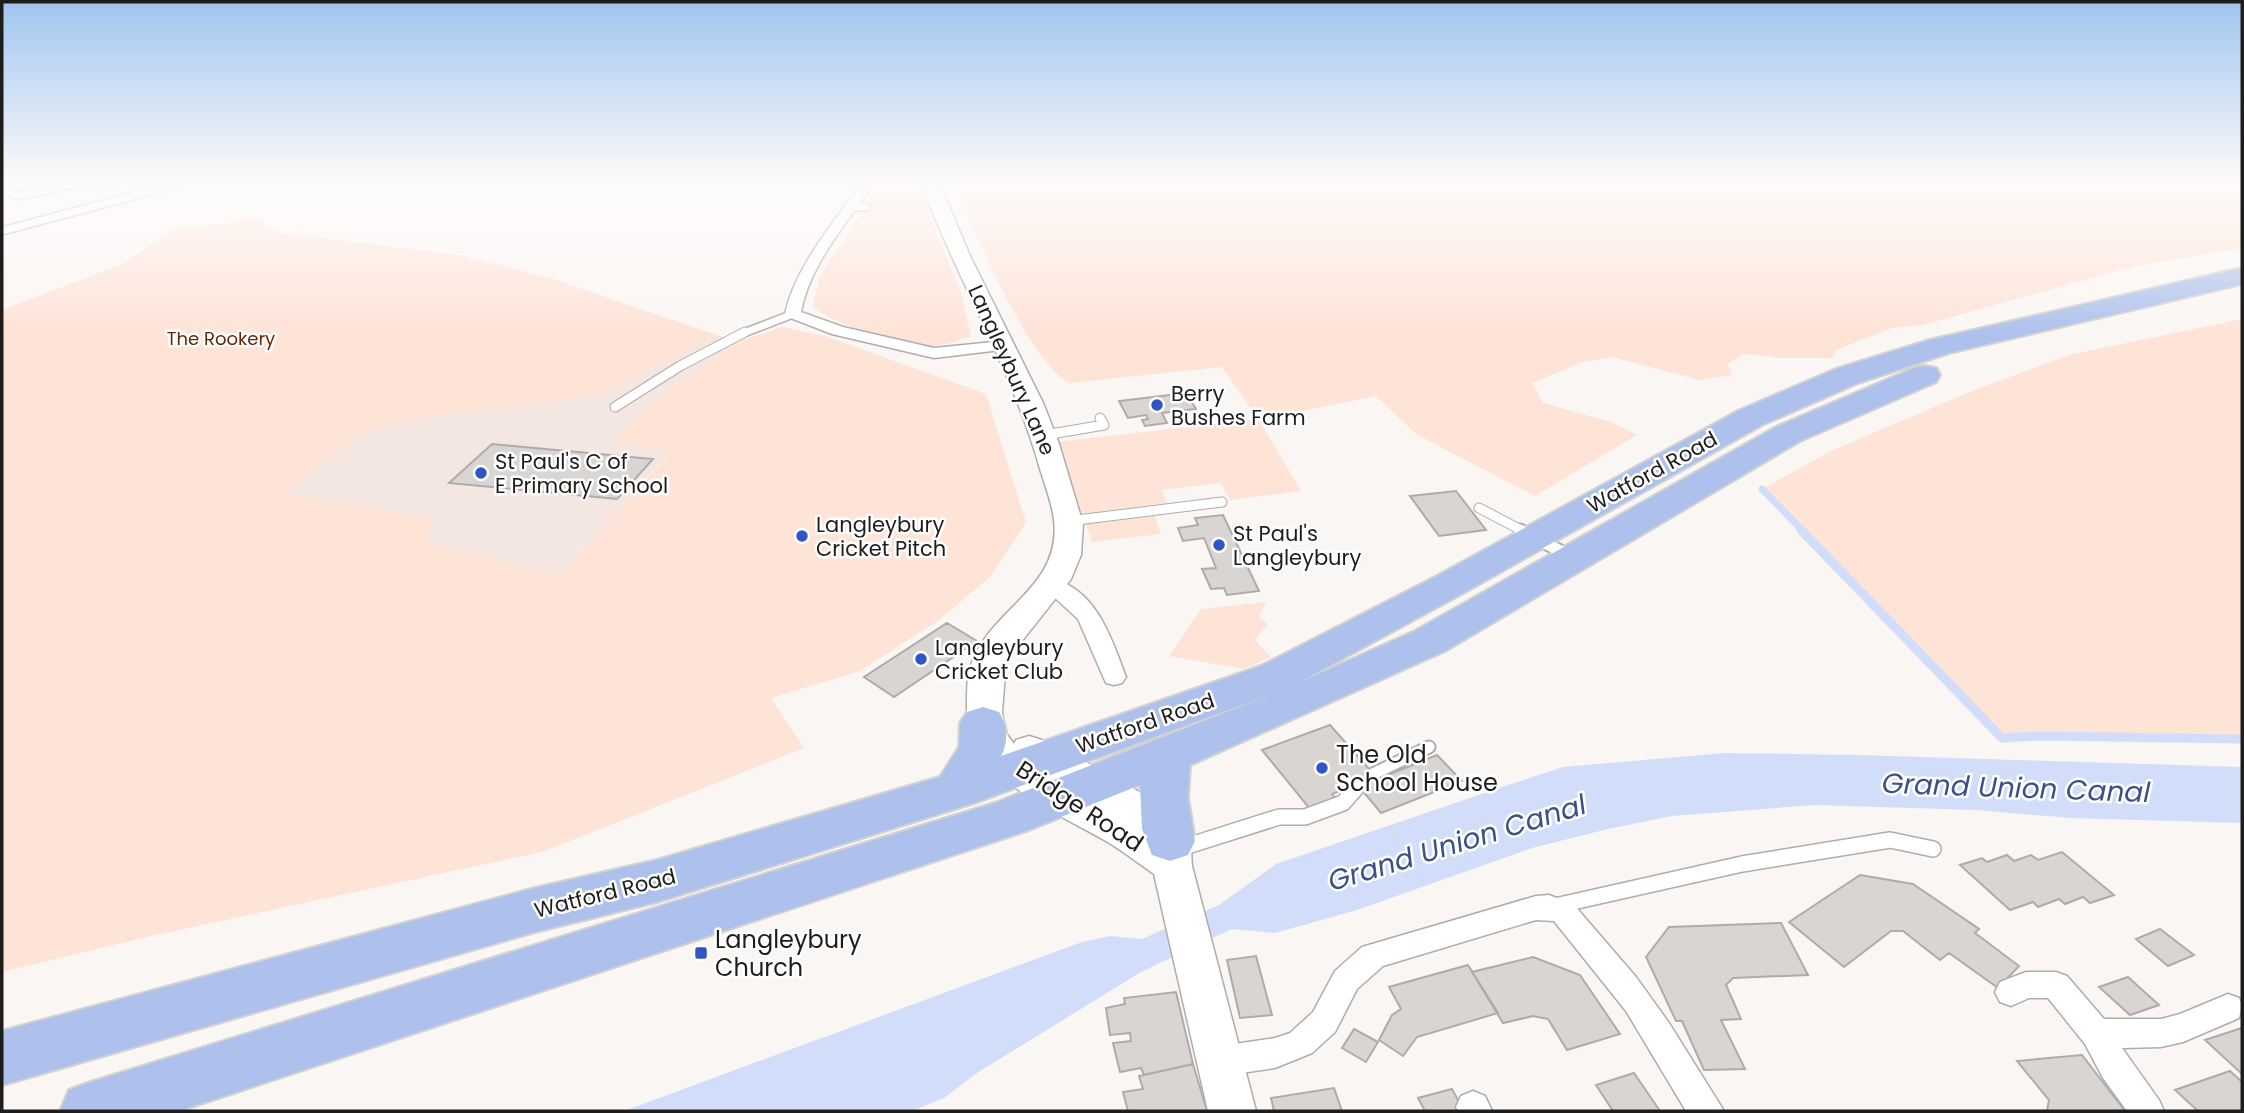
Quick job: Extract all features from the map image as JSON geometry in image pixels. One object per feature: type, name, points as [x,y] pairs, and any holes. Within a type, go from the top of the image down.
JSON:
[{"type":"highway","name":"Watford Road","points":[[91,1111],[998,821],[1053,778],[1276,676],[1750,418],[1847,376],[1940,346],[2242,276]]},
{"type":"highway","name":"Watford Road","points":[[2,1058],[535,910],[657,881],[957,790],[1053,778],[1168,755],[1430,641],[1788,434],[1932,371],[2055,336],[2242,295]]},
{"type":"highway","points":[[957,790],[982,748],[984,715]]},
{"type":"highway","points":[[1168,755],[1162,787],[1173,866]]},
{"type":"street","points":[[841,232],[797,293],[793,314],[838,331],[922,352],[953,353],[1003,346]]},
{"type":"street","name":"Langleybury Lane","points":[[952,232],[1045,436],[1069,521],[1065,565],[1053,586],[1002,641],[989,661],[984,715]]},
{"type":"street","points":[[1053,586],[1079,603],[1088,613],[1114,677]]},
{"type":"street","name":"Bridge Road","points":[[984,715],[990,739],[1053,778],[1145,814],[1173,866],[1232,1111]]},
{"type":"street","points":[[1221,1061],[1275,1053],[1301,1043],[1324,1021],[1346,980],[1373,956],[1535,908],[1549,907],[1564,913],[1628,991],[1657,1032],[1679,1074],[1707,1111]]},
{"type":"street","points":[[2011,992],[2026,985],[2056,985],[2096,1034],[2115,1067],[2147,1111]]},
{"type":"street","points":[[2096,1034],[2161,1033],[2183,1028],[2228,1008]]},
{"type":"lane","points":[[615,407],[720,341],[793,314]]},
{"type":"lane","points":[[1045,436],[1104,425],[1100,418]]},
{"type":"lane","points":[[1069,521],[1222,502]]},
{"type":"lane","points":[[1479,508],[1574,558]]},
{"type":"lane","points":[[1373,774],[1429,747]]},
{"type":"lane","points":[[1173,866],[1181,847],[1279,817],[1305,817],[1343,803],[1358,786]]},
{"type":"lane","points":[[1549,907],[1742,864],[1890,840],[1933,849]]},
{"type":"shaded area","name":"St Paul's C of E Primary School","points":[[717,335],[736,342],[651,403],[613,442],[670,452],[557,576],[429,543],[430,517],[283,494],[362,434],[418,418],[600,396]]},
{"type":"green space","name":"The Rookery","points":[[169,232],[278,232],[465,256],[553,279],[717,335],[600,396],[418,418],[362,434],[284,494],[431,517],[429,543],[557,576],[670,453],[612,442],[651,403],[736,342],[783,327],[825,336],[986,394],[1026,523],[990,577],[938,621],[860,671],[771,698],[804,748],[542,852],[151,936],[2,972],[2,310],[125,263]]},
{"type":"green space","points":[[849,232],[936,232],[961,293],[971,336],[933,346],[921,346],[889,339],[837,321],[813,307],[820,276]]},
{"type":"green space","points":[[975,232],[2242,232],[2242,248],[2131,267],[1923,325],[1892,328],[1836,350],[1833,358],[1782,358],[1744,354],[1728,364],[1732,375],[1700,380],[1612,357],[1583,362],[1532,383],[1543,403],[1611,422],[1637,435],[1535,496],[1417,435],[1376,396],[1259,420],[1301,491],[1230,500],[1221,483],[1162,490],[1167,503],[1080,514],[1056,442],[1258,419],[1222,367],[1069,383],[1053,370],[1036,348]]},
{"type":"green space","points":[[2242,319],[2242,739],[2037,736],[2002,738],[1762,489],[1833,450],[1972,391],[2069,355]]},
{"type":"green space","points":[[1154,515],[1161,534],[1092,542],[1086,524]]},
{"type":"green space","points":[[1266,602],[1259,616],[1268,624],[1255,640],[1271,657],[1243,669],[1169,656],[1201,609]]},
{"type":"water","name":"Grand Union Canal","points":[[1725,753],[2242,767],[2242,823],[2070,818],[1976,810],[1815,805],[1672,816],[1532,848],[1357,910],[1275,933],[1232,929],[1141,972],[977,1073],[944,1098],[912,1111],[624,1111],[1082,942],[1110,936],[1142,939],[1219,905],[1276,864],[1529,778],[1563,767]]},
{"type":"building","name":"Berry Bushes Farm","points":[[1186,393],[1196,409],[1162,413],[1167,423],[1145,426],[1142,420],[1148,419],[1146,415],[1128,418],[1119,401]]},
{"type":"building","points":[[492,444],[653,459],[617,499],[449,483]]},
{"type":"building","points":[[1456,491],[1486,530],[1439,536],[1410,496]]},
{"type":"building","points":[[1223,515],[1259,591],[1227,595],[1224,588],[1211,589],[1202,569],[1216,568],[1204,538],[1183,541],[1178,528],[1198,525],[1195,518]]},
{"type":"building","name":"Langleybury Cricket Club","points":[[947,623],[977,641],[894,697],[864,677]]},
{"type":"building","name":"The Old School House","points":[[1330,725],[1378,779],[1437,755],[1462,781],[1381,813],[1357,784],[1332,794],[1337,799],[1310,809],[1262,750]]},
{"type":"building","points":[[2062,852],[2114,895],[2090,903],[2083,897],[2065,904],[2059,899],[2038,907],[2033,902],[2010,910],[1960,865],[1982,858],[1987,862],[2007,855],[2014,861],[2031,855],[2038,860]]},
{"type":"building","points":[[1860,875],[1913,884],[1979,929],[1975,933],[2019,966],[1998,988],[1949,953],[1940,960],[1903,931],[1891,931],[1844,967],[1789,922]]},
{"type":"building","points":[[1781,923],[1808,975],[1733,978],[1726,985],[1741,1019],[1721,1020],[1745,1069],[1704,1070],[1682,1021],[1676,1021],[1646,957],[1669,927]]},
{"type":"building","points":[[2160,929],[2194,955],[2168,966],[2136,939]]},
{"type":"building","points":[[1256,956],[1272,1015],[1240,1018],[1227,960]]},
{"type":"building","points":[[1533,957],[1580,975],[1620,1034],[1567,1050],[1548,1019],[1533,1016],[1503,1023],[1472,972]]},
{"type":"building","points":[[1468,965],[1498,1013],[1417,1037],[1403,1056],[1379,1040],[1392,1015],[1401,1009],[1389,987]]},
{"type":"building","points":[[2128,977],[2159,1005],[2130,1015],[2099,987]]},
{"type":"building","points":[[1176,992],[1193,1064],[1144,1075],[1141,1068],[1120,1072],[1113,1043],[1131,1041],[1130,1033],[1110,1035],[1106,1008],[1125,1004],[1124,998]]},
{"type":"building","points":[[2242,1028],[2242,1074],[2205,1040]]},
{"type":"building","points":[[1354,1029],[1378,1042],[1366,1062],[1342,1048]]},
{"type":"building","points":[[2082,1055],[2125,1111],[2047,1111],[2049,1100],[2017,1061]]},
{"type":"building","points":[[1193,1064],[1207,1111],[1128,1111],[1123,1092],[1143,1089],[1139,1076]]},
{"type":"building","points":[[2230,1071],[2242,1082],[2242,1111],[2198,1111],[2175,1090]]},
{"type":"building","points":[[1634,1073],[1660,1111],[1613,1111],[1596,1085]]},
{"type":"building","points":[[1334,1088],[1342,1111],[1274,1111],[1271,1098]]},
{"type":"building","points":[[1452,1089],[1464,1111],[1425,1111],[1418,1098]]},
{"type":"waterway","points":[[1762,489],[1803,531]]},
{"type":"waterway","points":[[1801,530],[2002,738],[2037,736],[2242,739]]},
{"type":"place","name":"Berry Bushes Farm","points":[[1157,405]]},
{"type":"place","name":"St Paul's C of E Primary School","points":[[481,473]]},
{"type":"place","name":"Langleybury Cricket Pitch","points":[[802,536]]},
{"type":"place","name":"St Paul's Langleybury","points":[[1219,545]]},
{"type":"place","name":"Langleybury Cricket Club","points":[[921,659]]},
{"type":"place","name":"The Old School House","points":[[1322,768]]},
{"type":"place","name":"Langleybury Church","points":[[701,953]]}]
